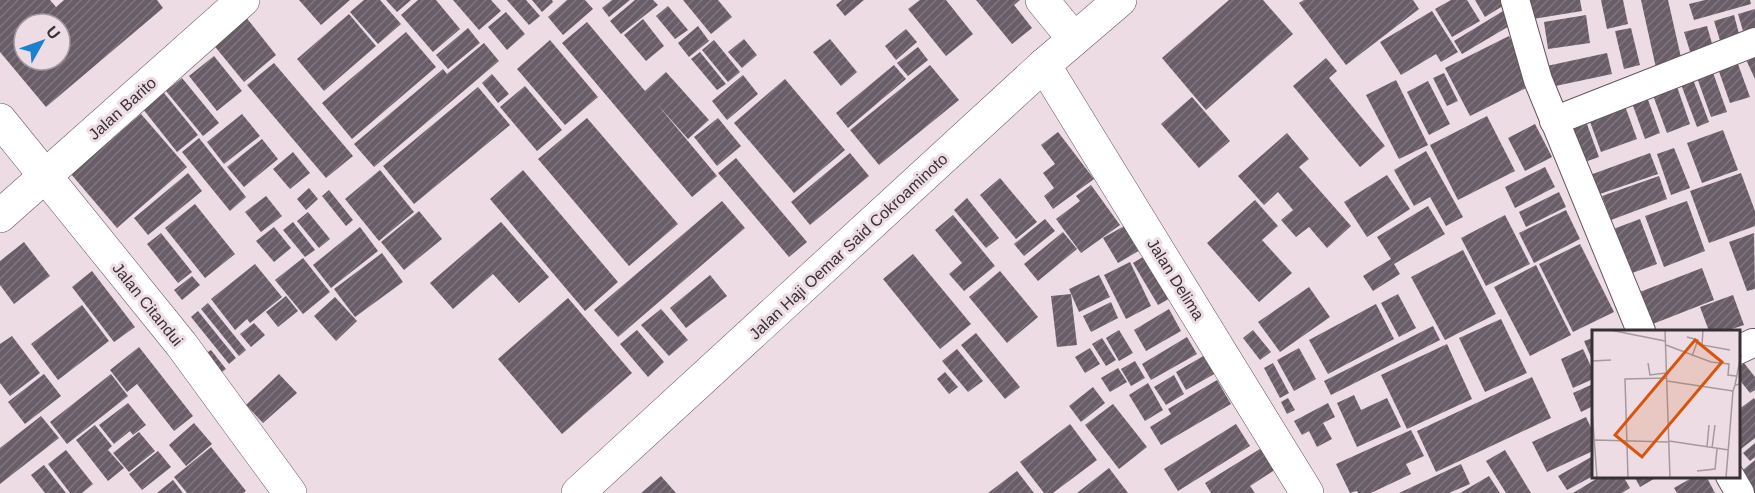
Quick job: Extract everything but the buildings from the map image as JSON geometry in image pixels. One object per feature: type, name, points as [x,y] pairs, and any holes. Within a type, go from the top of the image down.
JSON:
[{"type":"street","name":"Jalan Barito","points":[[0,216],[243,0]]},
{"type":"street","points":[[1042,0],[1074,39]]},
{"type":"street","name":"Jalan Haji Oemar Said Cokroaminoto","points":[[578,493],[1044,65],[1120,0]]},
{"type":"street","points":[[1515,0],[1538,80],[1641,330]]},
{"type":"street","points":[[1554,121],[1755,42]]},
{"type":"street","name":"Jalan Delima","points":[[1044,65],[1307,493]]},
{"type":"street","name":"Jalan Citandui","points":[[0,120],[181,344],[290,493]]},
{"type":"street","points":[[1731,478],[1740,493]]}]
